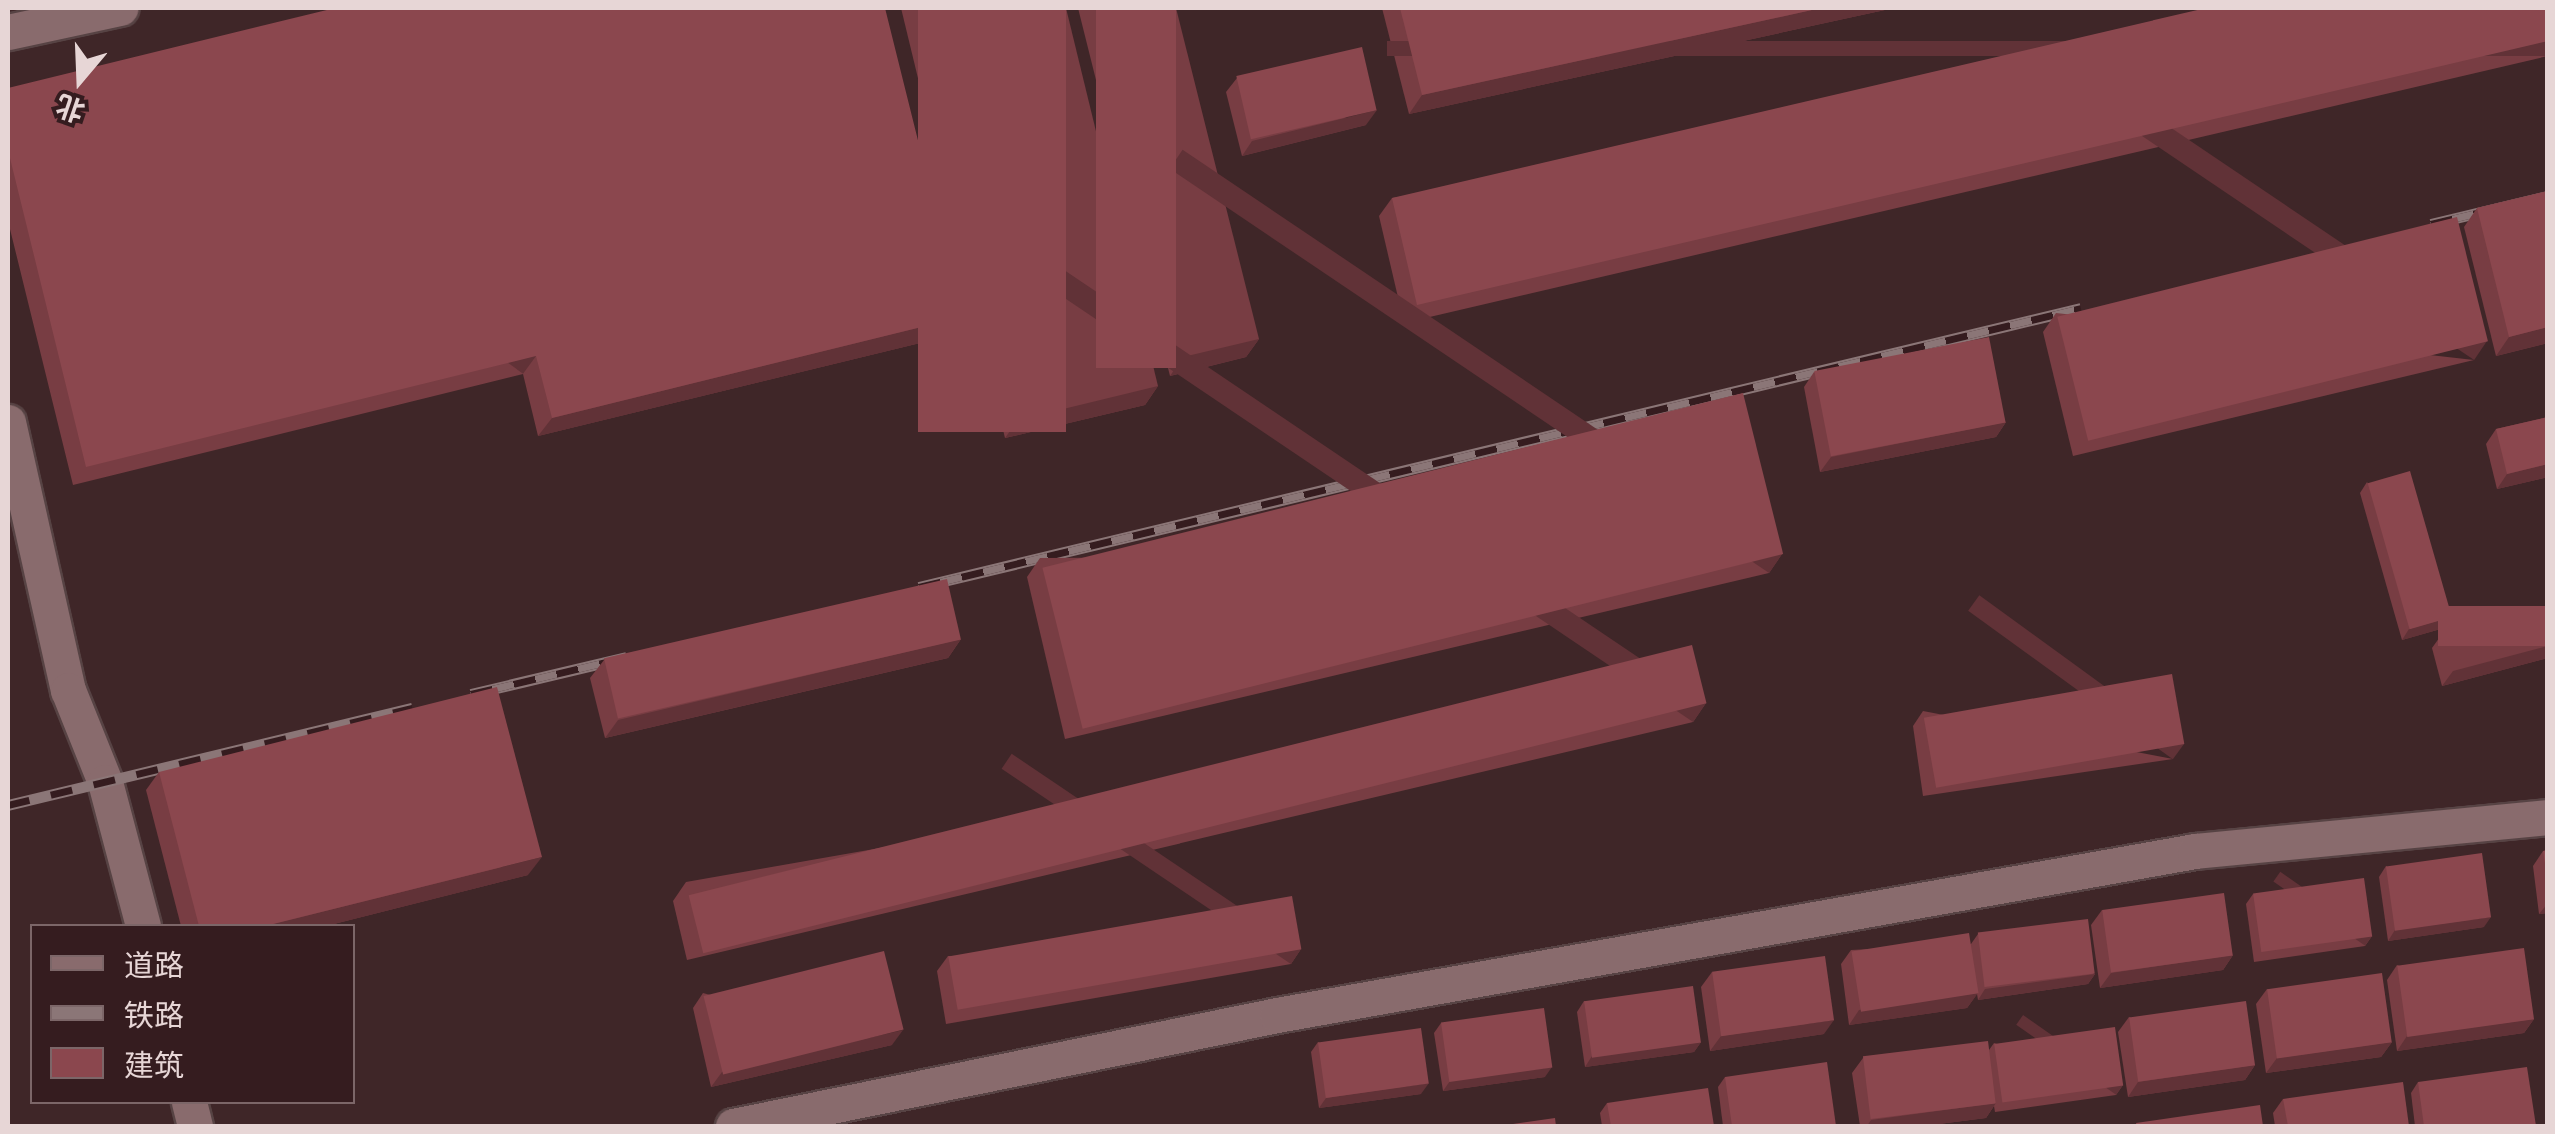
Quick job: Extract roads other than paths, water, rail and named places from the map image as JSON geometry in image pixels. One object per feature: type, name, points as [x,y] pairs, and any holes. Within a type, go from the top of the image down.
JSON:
[{"type":"street","points":[[8,32],[120,8]]},
{"type":"street","points":[[8,422],[68,690],[105,782],[142,924]]},
{"type":"street","points":[[733,1126],[1277,1015],[2194,851],[2548,817]]},
{"type":"railway","points":[[2431,224],[2548,196]]},
{"type":"railway","points":[[919,587],[2081,308]]},
{"type":"railway","points":[[471,694],[627,657]]},
{"type":"railway","points":[[8,805],[413,708]]}]
